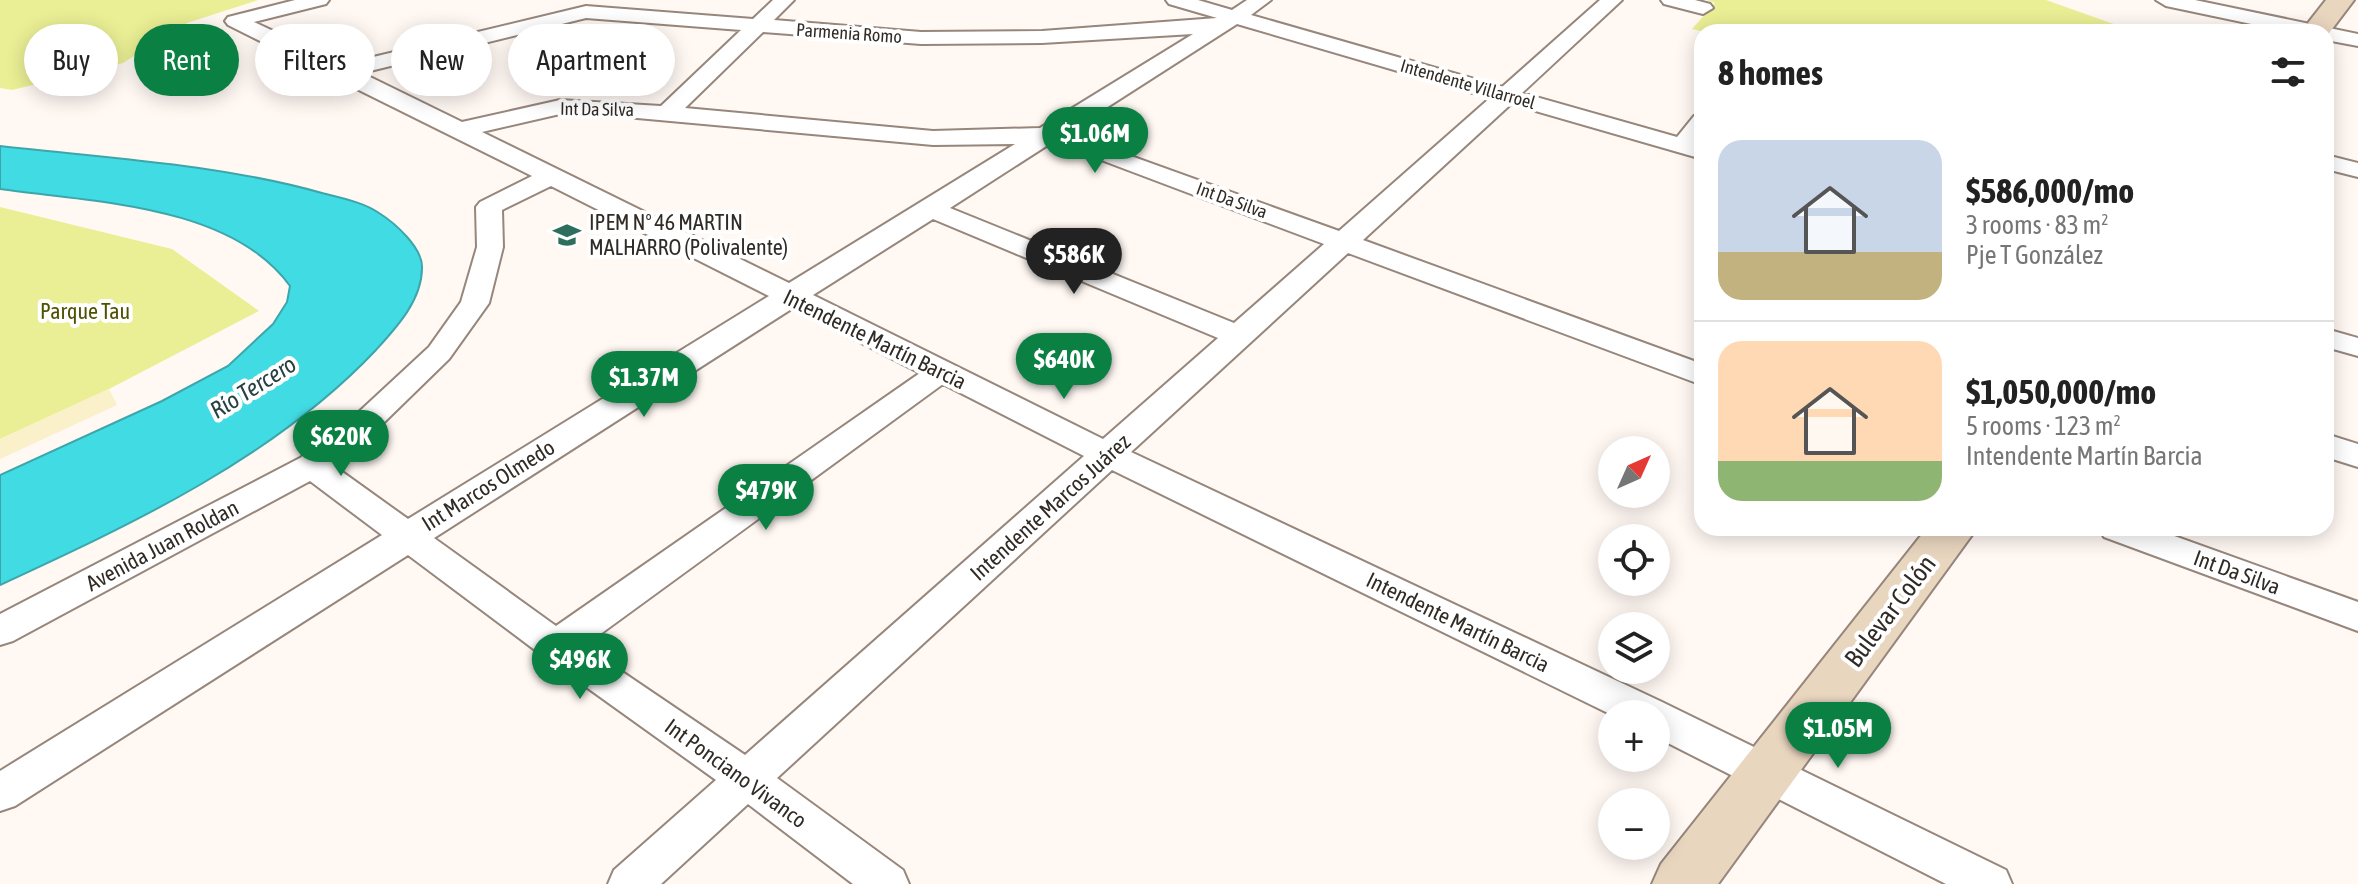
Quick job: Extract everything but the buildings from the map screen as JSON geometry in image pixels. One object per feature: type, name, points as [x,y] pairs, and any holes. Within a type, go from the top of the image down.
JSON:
[{"type":"main road","points":[[2323,24],[2340,0]]},
{"type":"main road","name":"Bulevar Colón","points":[[1682,884],[1947,536]]},
{"type":"street","name":"Intendente Martín Barcia","points":[[255,30],[235,21],[319,0]]},
{"type":"street","points":[[668,112],[784,0]]},
{"type":"street","name":"Intendente Villarroel","points":[[1176,0],[1227,21],[1505,95],[1692,149]]},
{"type":"street","name":"Int Marcos Olmedo","points":[[0,793],[1261,0]]},
{"type":"street","name":"Intendente Marcos Juárez","points":[[630,884],[1612,0]]},
{"type":"street","points":[[1671,0],[1703,8]]},
{"type":"street","points":[[2166,0],[2279,24]]},
{"type":"street","name":"Parmenia Romo","points":[[375,63],[573,13],[600,12],[921,38],[1042,37],[1227,21]]},
{"type":"street","points":[[2334,36],[2358,40]]},
{"type":"street","name":"Intendente Martín Barcia","points":[[375,88],[1109,455],[1619,700]]},
{"type":"street","name":"Int Da Silva","points":[[458,130],[560,107],[668,112],[947,139],[1049,135],[1694,372]]},
{"type":"street","points":[[2334,164],[2358,170]]},
{"type":"street","name":"Avenida Juan Roldan","points":[[0,631],[312,466],[359,429],[439,353],[475,303],[490,247],[489,207],[549,177]]},
{"type":"street","points":[[929,208],[1239,336]]},
{"type":"street","points":[[2334,340],[2358,347]]},
{"type":"street","points":[[556,646],[942,371]]},
{"type":"street","points":[[2334,448],[2358,456]]},
{"type":"street","name":"Int Ponciano Vivanco","points":[[312,466],[556,646],[747,779],[887,884]]},
{"type":"street","name":"Int Da Silva","points":[[2138,536],[2358,617]]},
{"type":"street","points":[[1670,725],[1990,884]]},
{"type":"green space","points":[[0,0],[258,0],[185,24],[134,24],[134,56],[118,64],[118,24],[24,24],[24,87],[12,90],[0,88]]},
{"type":"green space","points":[[1707,0],[2046,0],[2114,24],[1696,24],[1715,3]]},
{"type":"green space","name":"Parque Tau","points":[[0,207],[172,249],[259,311],[109,389],[0,439]]},
{"type":"sand","points":[[109,389],[117,405],[0,459],[0,439]]},
{"type":"water","name":"Río Tercero","points":[[0,146],[122,158],[243,175],[359,203],[385,217],[413,244],[422,268],[418,291],[400,322],[376,350],[336,389],[293,424],[200,485],[151,512],[0,585],[0,475],[162,401],[228,366],[273,324],[287,302],[290,286],[264,259],[233,238],[196,223],[116,204],[0,189]]},
{"type":"place","name":"IPEM Nº 46 MARTIN MALHARRO (Polivalente)","points":[[567,235]]}]
